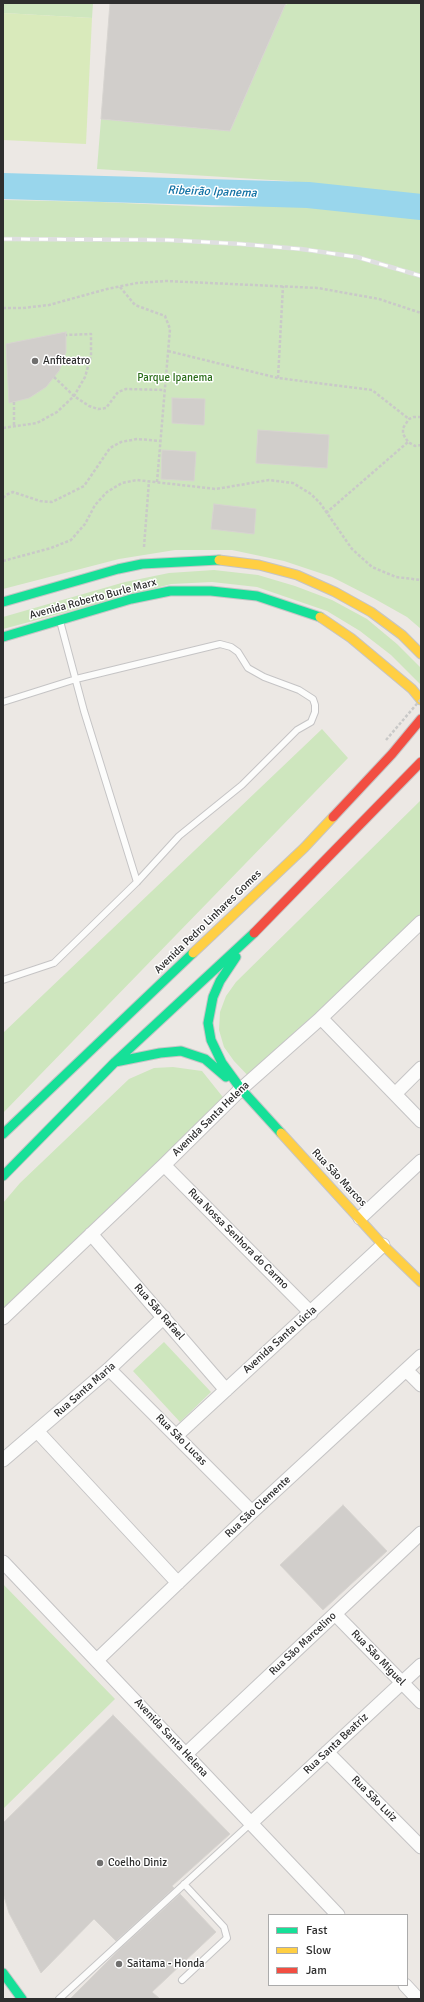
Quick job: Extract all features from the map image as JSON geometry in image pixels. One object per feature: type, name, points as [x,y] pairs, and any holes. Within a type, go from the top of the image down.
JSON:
[{"type":"main road","name":"Avenida Roberto Burle Marx","points":[[3,602],[118,568],[142,564],[213,559],[259,565],[297,575],[335,592],[371,612],[402,635],[421,654]]},
{"type":"main road","name":"Avenida Roberto Burle Marx","points":[[3,637],[131,600],[170,591],[211,591],[257,596],[290,606],[324,619],[351,638],[412,689],[421,700]]},
{"type":"main road","name":"Avenida Pedro Linhares Gomes","points":[[3,1133],[304,848],[392,754],[421,719]]},
{"type":"main road","points":[[3,1175],[115,1062],[246,941],[419,763]]},
{"type":"main road","points":[[241,1089],[222,1062],[211,1040],[208,1023],[213,997],[220,981],[246,941]]},
{"type":"main road","points":[[115,1062],[160,1053],[181,1051],[205,1059],[241,1089]]},
{"type":"main road","name":"Rua São Marcos","points":[[241,1089],[383,1245],[421,1282]]},
{"type":"main road","points":[[3,1973],[22,1999]]},
{"type":"street","name":"Avenida Santa Helena","points":[[3,1318],[164,1165],[241,1089],[321,1018],[421,922]]},
{"type":"street","points":[[321,1018],[421,1121]]},
{"type":"street","points":[[395,1094],[421,1068]]},
{"type":"street","points":[[360,1218],[421,1161]]},
{"type":"street","name":"Rua Nossa Senhora do Carmo","points":[[164,1165],[311,1313]]},
{"type":"street","name":"Rua São Rafael","points":[[91,1234],[226,1390]]},
{"type":"street","name":"Avenida Santa Lúcia","points":[[177,1435],[383,1245]]},
{"type":"street","name":"Rua Santa Maria","points":[[3,1460],[109,1369],[164,1317]]},
{"type":"street","name":"Rua São Clemente","points":[[97,1660],[252,1512],[421,1356]]},
{"type":"street","name":"Rua São Lucas","points":[[109,1369],[177,1435],[252,1512]]},
{"type":"street","points":[[406,1370],[421,1385]]},
{"type":"street","points":[[37,1431],[178,1583]]},
{"type":"street","name":"Rua São Marcelino","points":[[186,1754],[421,1533]]},
{"type":"street","name":"Avenida Santa Helena","points":[[3,1562],[337,1914]]},
{"type":"street","name":"Rua São Miguel","points":[[335,1614],[421,1702]]},
{"type":"street","name":"Rua Santa Beatriz","points":[[251,1823],[421,1665]]},
{"type":"street","name":"Rua São Luiz","points":[[327,1752],[421,1847]]},
{"type":"lane","points":[[60,620],[84,711],[137,882]]},
{"type":"lane","points":[[3,702],[76,679],[220,644],[231,647],[238,652],[248,668],[264,677],[299,690],[313,699],[315,705],[315,712],[311,722],[297,730],[242,785],[179,836],[137,882],[54,963],[3,980]]},
{"type":"lane","points":[[59,1999],[251,1823]]},
{"type":"lane","points":[[182,1980],[227,1938],[224,1927],[184,1884]]},
{"type":"path","points":[[3,308],[23,308],[49,305],[120,287],[166,281],[318,288],[380,299],[421,313]]},
{"type":"path","points":[[278,378],[283,286]]},
{"type":"path","points":[[120,287],[135,305],[165,316],[170,329],[157,482]]},
{"type":"path","points":[[3,428],[37,423],[58,412],[74,396],[86,377],[91,356],[91,334],[66,336]]},
{"type":"path","points":[[168,351],[278,378],[372,390],[409,419]]},
{"type":"path","points":[[54,377],[74,396],[89,406],[98,409],[106,408],[118,392],[126,389],[165,390]]},
{"type":"path","points":[[14,402],[14,427]]},
{"type":"path","points":[[421,417],[414,416],[409,419],[403,428],[403,434],[408,442],[415,446],[421,445]]},
{"type":"path","points":[[3,498],[13,492],[40,501],[52,502],[84,486],[110,448],[137,439],[160,441]]},
{"type":"path","points":[[326,513],[408,442]]},
{"type":"path","points":[[3,561],[51,548],[71,540],[85,524],[95,505],[107,492],[122,483],[137,480],[216,489],[269,480],[293,483],[311,494],[352,549],[372,567],[396,577],[421,580]]},
{"type":"path","points":[[142,564],[149,481]]},
{"type":"path","points":[[386,740],[421,700]]},
{"type":"green space","points":[[3,3],[93,3],[92,18],[3,13]]},
{"type":"green space","points":[[290,3],[421,3],[421,198],[287,181],[97,169],[101,119],[230,131],[285,5]]},
{"type":"green space","points":[[3,13],[92,18],[86,144],[3,140]]},
{"type":"green space","name":"Parque Ipanema","points":[[3,200],[100,202],[212,207],[312,205],[421,219],[421,629],[407,617],[332,577],[284,561],[232,550],[175,550],[119,559],[3,589]]},
{"type":"green space","points":[[214,570],[258,575],[295,586],[332,600],[367,619],[397,644],[421,668],[421,685],[391,655],[360,631],[327,611],[257,587],[212,582],[171,584],[3,629],[3,617],[125,582],[169,573]]},
{"type":"green space","points":[[322,729],[348,758],[3,1113],[3,1033]]},
{"type":"green space","points":[[421,800],[421,917],[254,1082],[234,1061],[224,1047],[219,1030],[220,1012],[226,996],[236,982]]},
{"type":"green space","points":[[173,1067],[202,1071],[226,1101],[3,1312],[3,1203],[20,1183],[129,1079],[154,1068]]},
{"type":"green space","points":[[164,1342],[211,1392],[180,1422],[133,1371]]},
{"type":"green space","points":[[3,1584],[115,1699],[3,1809]]},
{"type":"building","points":[[110,3],[286,3],[230,131],[101,119]]},
{"type":"building","name":"Anfiteatro","points":[[66,332],[66,352],[59,371],[46,387],[29,398],[9,403],[6,344]]},
{"type":"building","points":[[172,398],[205,399],[204,425],[172,423]]},
{"type":"building","points":[[258,430],[329,435],[327,468],[256,463]]},
{"type":"building","points":[[162,450],[196,452],[194,481],[161,479]]},
{"type":"building","points":[[214,504],[256,509],[254,534],[211,529]]},
{"type":"building","points":[[343,1505],[387,1551],[323,1610],[280,1565]]},
{"type":"building","name":"Coelho Diniz","points":[[113,1715],[230,1834],[172,1886],[174,1888],[116,1941],[94,1919],[41,1973],[9,1913],[3,1893],[3,1823]]},
{"type":"building","points":[[180,1894],[216,1932],[152,1992],[160,1999],[70,1999],[122,1947]]},
{"type":"waterway","name":"Ribeirão Ipanema","points":[[3,186],[308,195],[421,207]]},
{"type":"railway","points":[[3,239],[168,240],[301,249],[357,257],[421,276]]},
{"type":"traffic: fast","points":[[3,602],[118,569],[142,564],[219,560]]},
{"type":"traffic: fast","points":[[3,637],[131,599],[170,591],[211,591],[257,596],[320,617]]},
{"type":"traffic: fast","points":[[3,1176],[115,1062],[254,933]]},
{"type":"traffic: fast","points":[[3,1134],[193,953]]},
{"type":"traffic: fast","points":[[236,957],[220,981],[213,997],[208,1023],[211,1040],[222,1063],[241,1089],[281,1133]]},
{"type":"traffic: fast","points":[[115,1062],[160,1053],[181,1051],[205,1059],[226,1077]]},
{"type":"traffic: fast","points":[[3,1973],[22,1999]]},
{"type":"traffic: slow","points":[[219,560],[259,565],[297,575],[335,592],[371,612],[402,635],[421,654]]},
{"type":"traffic: slow","points":[[320,617],[351,638],[412,689],[421,700]]},
{"type":"traffic: slow","points":[[193,953],[304,848],[333,817]]},
{"type":"traffic: slow","points":[[281,1133],[383,1245],[421,1282]]},
{"type":"traffic: jam","points":[[333,817],[392,754],[421,719]]},
{"type":"traffic: jam","points":[[254,933],[421,762]]},
{"type":"place","name":"Anfiteatro","points":[[35,361]]},
{"type":"place","name":"Coelho Diniz","points":[[100,1863]]},
{"type":"place","name":"Saitama - Honda","points":[[119,1964]]}]
